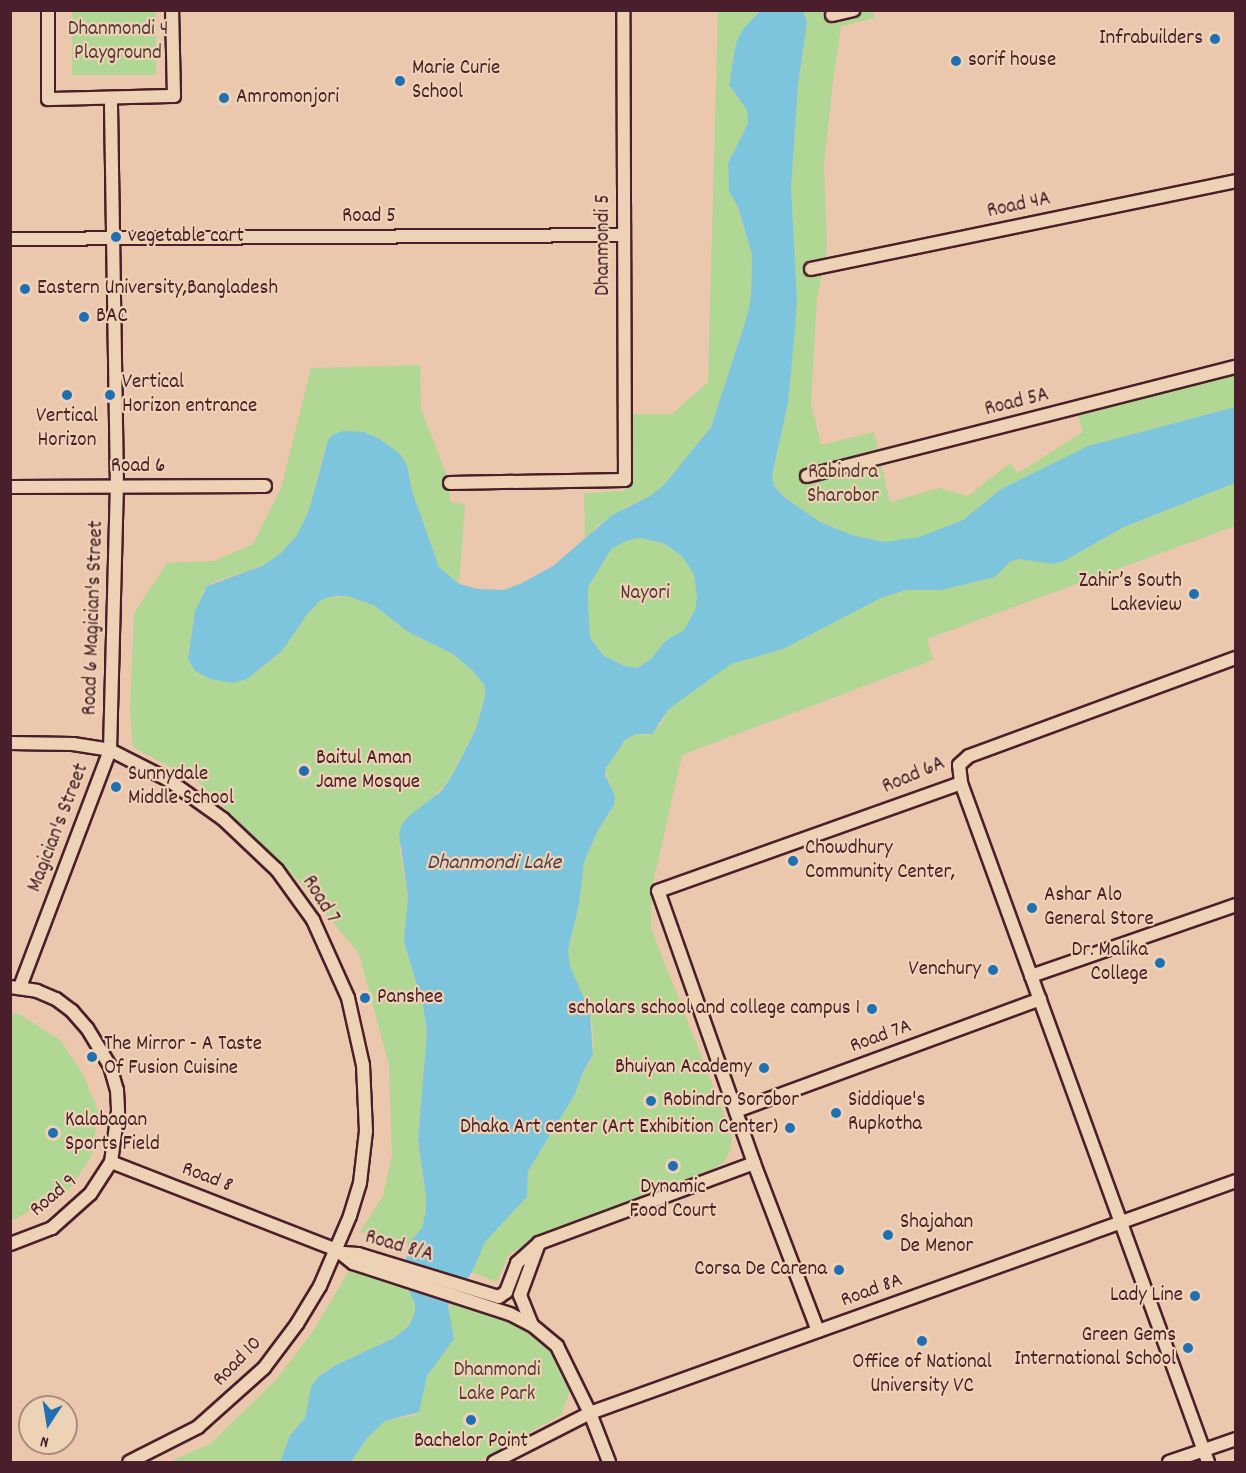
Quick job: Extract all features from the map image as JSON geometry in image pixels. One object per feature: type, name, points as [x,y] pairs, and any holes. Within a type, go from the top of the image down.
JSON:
[{"type":"street","points":[[48,10],[48,99],[174,96],[172,10]]},
{"type":"street","name":"Dhanmondi 5","points":[[450,483],[625,480],[623,10]]},
{"type":"street","points":[[832,15],[853,10]]},
{"type":"street","points":[[111,98],[115,238],[117,487]]},
{"type":"street","name":"Road 4A","points":[[811,269],[1236,181]]},
{"type":"street","name":"Road 5","points":[[10,239],[624,236]]},
{"type":"street","name":"Road 5A","points":[[807,476],[1236,367]]},
{"type":"street","name":"Road 6","points":[[10,487],[265,486]]},
{"type":"street","name":"Road 6 Magician's Street","points":[[110,750],[117,487]]},
{"type":"street","name":"Road 6A","points":[[736,1111],[658,891],[961,783],[959,765],[969,756],[1236,658]]},
{"type":"street","name":"Road 7","points":[[10,742],[73,744],[110,750],[167,779],[197,798],[223,819],[277,870],[313,920],[335,965],[352,1014],[363,1065],[366,1131],[348,1255]]},
{"type":"street","name":"Magician's Street","points":[[15,987],[110,750]]},
{"type":"street","points":[[961,783],[1206,1456]]},
{"type":"street","points":[[1031,976],[1236,905]]},
{"type":"street","points":[[15,987],[56,999],[72,1011],[87,1028],[110,1066],[117,1090],[118,1111],[111,1162]]},
{"type":"street","name":"Road 7A","points":[[736,1111],[1040,999]]},
{"type":"street","points":[[736,1111],[818,1331]]},
{"type":"street","name":"Road 8","points":[[111,1162],[348,1255]]},
{"type":"street","name":"Road 9","points":[[10,1244],[51,1228],[73,1211],[90,1194],[111,1162]]},
{"type":"street","name":"Road 8/A","points":[[348,1255],[500,1297],[506,1292],[517,1263],[539,1243],[754,1163]]},
{"type":"street","name":"Road 8A","points":[[494,1462],[590,1413],[1236,1181]]},
{"type":"street","name":"Road 8/A","points":[[532,1324],[520,1295],[539,1243]]},
{"type":"street","name":"Road 8/A","points":[[348,1255],[532,1324],[557,1346],[590,1413],[609,1462]]},
{"type":"street","name":"Road 10","points":[[129,1462],[198,1427],[264,1368],[348,1255]]},
{"type":"street","points":[[1169,1462],[1206,1456],[1236,1439]]},
{"type":"green space","name":"Dhanmondi 4 Playground","points":[[72,11],[156,11],[156,75],[72,75]]},
{"type":"green space","points":[[718,11],[760,11],[743,29],[736,43],[729,85],[747,110],[748,123],[728,163],[729,191],[738,207],[752,255],[748,313],[711,427],[664,485],[650,496],[626,507],[598,525],[585,540],[584,493],[625,491],[624,414],[672,414],[708,382]]},
{"type":"green space","name":"Rabindra Sharobor","points":[[803,11],[873,11],[875,18],[841,26],[832,89],[824,165],[827,249],[817,298],[811,403],[821,445],[874,432],[890,502],[939,488],[968,496],[1010,463],[1018,473],[1083,432],[1076,408],[1235,367],[1235,407],[1088,446],[1001,489],[963,520],[919,538],[885,542],[852,535],[820,522],[784,497],[774,486],[772,476],[788,403],[795,330],[797,299],[791,188],[798,85],[807,22]]},
{"type":"green space","points":[[420,365],[421,409],[450,483],[450,502],[465,504],[459,584],[439,567],[412,491],[407,465],[325,448],[309,510],[297,535],[281,553],[264,565],[213,582],[203,591],[192,629],[188,659],[195,671],[211,679],[259,670],[282,651],[308,613],[319,602],[325,598],[348,596],[375,606],[408,632],[453,654],[473,671],[485,686],[485,697],[476,729],[450,779],[430,800],[399,846],[408,896],[404,942],[423,1005],[427,1032],[418,1140],[426,1211],[422,1228],[408,1244],[360,1232],[383,1196],[392,1155],[389,1065],[359,954],[301,883],[198,782],[133,747],[130,710],[134,613],[167,563],[214,561],[253,544],[281,488],[311,368]]},
{"type":"green space","points":[[1235,483],[1235,526],[927,639],[933,660],[682,755],[652,888],[651,928],[729,1127],[732,1138],[730,1151],[725,1161],[715,1168],[519,1248],[508,1256],[497,1282],[472,1272],[485,1242],[527,1197],[528,1171],[575,1094],[582,1074],[590,1063],[594,1045],[592,1022],[570,966],[568,950],[579,904],[584,862],[597,832],[611,811],[606,768],[625,740],[636,734],[648,735],[661,724],[669,709],[731,664],[783,649],[881,598],[906,590],[942,590],[995,577],[1010,562],[1019,559],[1053,564],[1064,561],[1124,527]]},
{"type":"green space","name":"Nayori","points":[[640,538],[663,543],[682,556],[694,575],[697,598],[695,610],[684,630],[665,641],[651,659],[637,668],[625,666],[604,656],[590,636],[588,587],[612,548],[629,540]]},
{"type":"green space","name":"Kalabagan Sports Field","points":[[11,1013],[19,1014],[60,1040],[83,1074],[98,1111],[92,1155],[69,1190],[11,1221]]},
{"type":"green space","name":"Dhanmondi Lake Park","points":[[350,1269],[404,1281],[415,1303],[415,1312],[409,1326],[394,1338],[334,1366],[318,1377],[311,1387],[305,1418],[290,1435],[280,1462],[169,1462],[210,1444],[276,1380],[313,1331]]},
{"type":"green space","name":"Dhanmondi Lake Park","points":[[453,1298],[520,1323],[558,1357],[572,1385],[561,1415],[477,1462],[351,1462],[367,1438],[385,1421],[416,1415],[427,1376],[454,1339],[448,1313]]},
{"type":"water","name":"Dhanmondi Lake","points":[[760,11],[803,11],[807,22],[798,85],[791,188],[797,299],[795,330],[788,403],[772,476],[774,486],[784,497],[820,522],[852,535],[885,542],[919,537],[963,520],[1001,489],[1088,446],[1235,407],[1235,483],[1124,527],[1064,561],[1053,564],[1019,559],[1010,562],[995,577],[942,590],[906,590],[881,598],[783,649],[731,664],[669,709],[652,734],[636,734],[625,740],[606,768],[605,775],[615,796],[614,805],[597,832],[584,862],[579,904],[568,950],[570,966],[590,1013],[593,1055],[582,1074],[575,1094],[528,1171],[527,1197],[485,1242],[472,1272],[448,1306],[454,1339],[427,1376],[419,1412],[385,1421],[367,1438],[351,1462],[280,1462],[290,1435],[305,1418],[311,1387],[318,1377],[334,1366],[394,1338],[409,1326],[415,1312],[415,1303],[404,1281],[408,1244],[422,1228],[426,1211],[418,1140],[427,1032],[423,1005],[404,942],[408,896],[399,834],[402,824],[410,815],[440,792],[450,779],[476,729],[485,697],[485,686],[473,671],[453,654],[408,632],[375,606],[348,596],[325,598],[319,602],[308,613],[282,651],[247,679],[233,683],[211,679],[195,671],[188,659],[195,611],[207,586],[264,565],[281,553],[297,535],[309,510],[328,440],[334,434],[343,431],[364,432],[380,439],[400,454],[407,465],[412,491],[439,567],[459,584],[478,589],[504,590],[553,566],[612,515],[650,496],[664,485],[711,427],[748,313],[752,255],[738,207],[729,191],[728,163],[748,123],[747,110],[729,85],[736,43],[743,29]],"holes":[[[640,538],[663,543],[682,556],[694,575],[697,598],[695,610],[684,630],[665,641],[651,659],[637,668],[625,666],[604,656],[590,637],[588,587],[612,548],[629,540]]]},
{"type":"place","name":"Infrabuilders","points":[[1215,39]]},
{"type":"place","name":"sorif house","points":[[956,61]]},
{"type":"place","name":"Marie Curie School","points":[[400,81]]},
{"type":"place","name":"Amromonjori","points":[[224,98]]},
{"type":"place","name":"vegetable cart","points":[[116,237]]},
{"type":"place","name":"Eastern University,Bangladesh","points":[[25,289]]},
{"type":"place","name":"BAC","points":[[84,317]]},
{"type":"place","name":"Vertical Horizon","points":[[67,395]]},
{"type":"place","name":"Vertical Horizon entrance","points":[[110,395]]},
{"type":"place","name":"Zahir’s South Lakeview","points":[[1194,594]]},
{"type":"place","name":"Baitul Aman Jame Mosque","points":[[304,771]]},
{"type":"place","name":"Sunnydale Middle School","points":[[116,787]]},
{"type":"place","name":"Chowdhury Community Center,","points":[[793,861]]},
{"type":"place","name":"Ashar Alo General Store","points":[[1032,908]]},
{"type":"place","name":"Dr. Malika College","points":[[1160,963]]},
{"type":"place","name":"Venchury","points":[[993,970]]},
{"type":"place","name":"Panshee","points":[[365,998]]},
{"type":"place","name":"scholars school and college campus 1","points":[[872,1009]]},
{"type":"place","name":"The Mirror - A Taste Of Fusion Cuisine","points":[[92,1057]]},
{"type":"place","name":"Bhuiyan Academy","points":[[764,1068]]},
{"type":"place","name":"Robindro Sorobor","points":[[651,1101]]},
{"type":"place","name":"Siddique's Rupkotha","points":[[836,1113]]},
{"type":"place","name":"Dhaka Art center (Art Exhibition Center)","points":[[790,1128]]},
{"type":"place","name":"Kalabagan Sports Field","points":[[53,1133]]},
{"type":"place","name":"Dynamic Food Court","points":[[673,1166]]},
{"type":"place","name":"Shajahan De Menor","points":[[888,1235]]},
{"type":"place","name":"Corsa De Carena","points":[[839,1270]]},
{"type":"place","name":"Lady Line","points":[[1195,1296]]},
{"type":"place","name":"Office of National University VC","points":[[922,1341]]},
{"type":"place","name":"Green Gems International School","points":[[1188,1348]]},
{"type":"place","name":"Bachelor Point","points":[[471,1420]]}]
